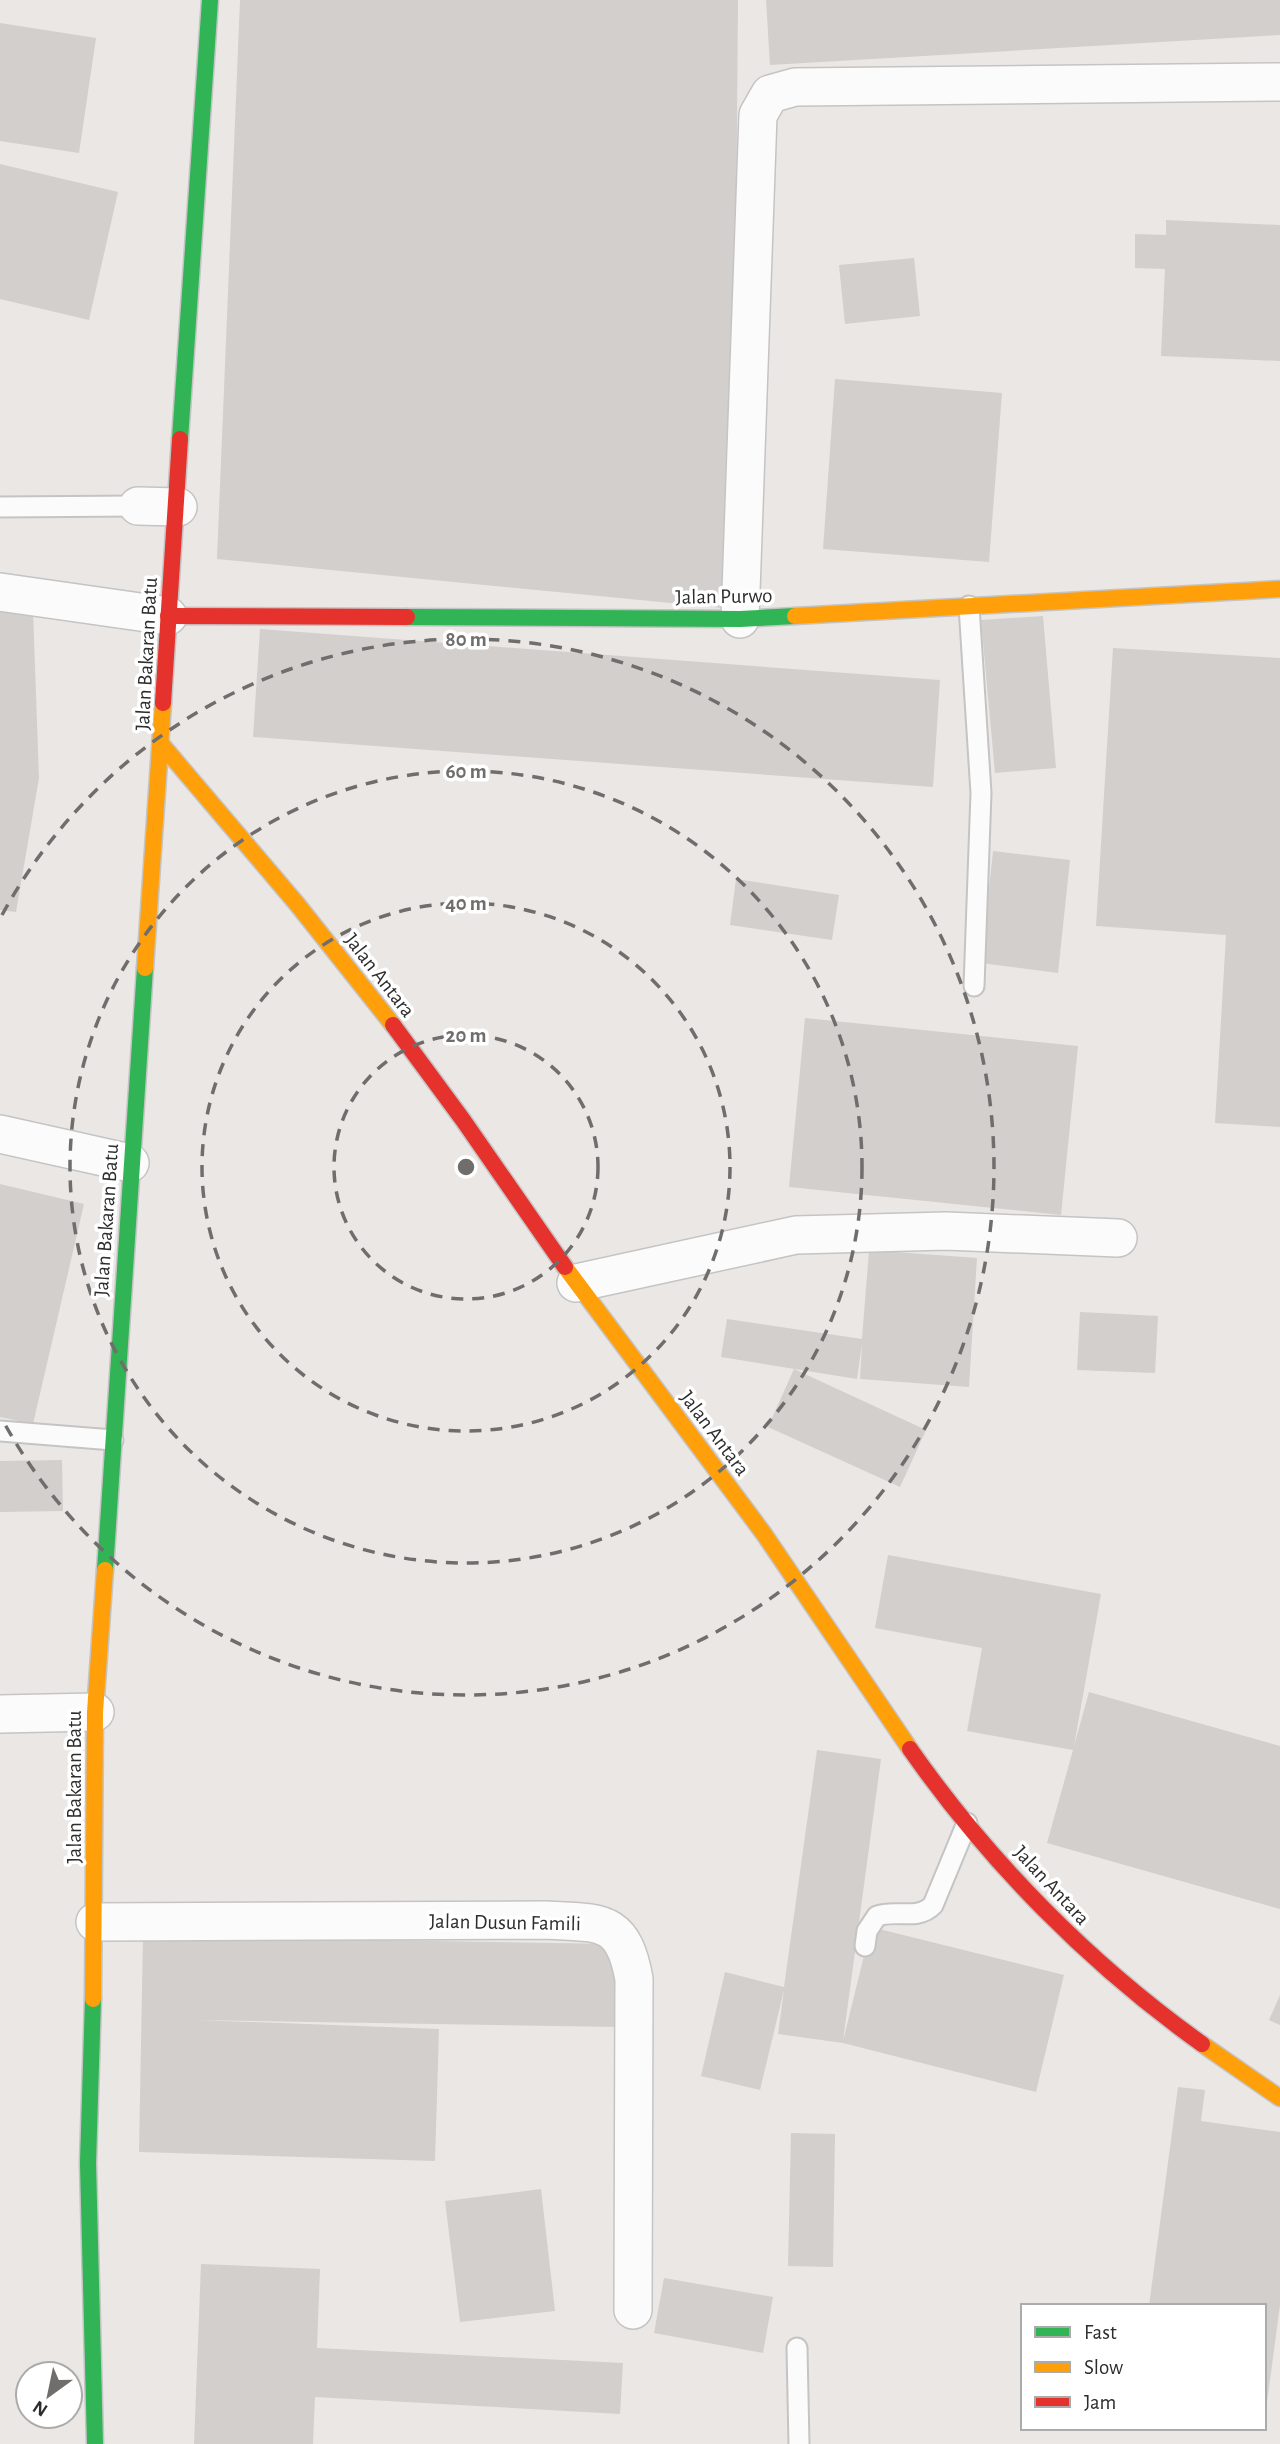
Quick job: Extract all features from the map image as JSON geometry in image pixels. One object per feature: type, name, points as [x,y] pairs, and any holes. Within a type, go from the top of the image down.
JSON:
[{"type":"main road","name":"Jalan Bakaran Batu","points":[[95,2444],[89,2163],[95,1922],[95,1712],[130,1163],[178,508],[210,0]]},
{"type":"main road","name":"Jalan Purwo","points":[[168,616],[740,619],[1280,589]]},
{"type":"main road","name":"Jalan Antara","points":[[162,745],[284,886],[428,1070],[576,1283],[807,1592],[908,1743],[967,1824],[1066,1933],[1128,1989],[1280,2098]]},
{"type":"street","points":[[740,619],[758,115],[770,94],[795,87],[1280,82]]},
{"type":"street","points":[[138,506],[178,508]]},
{"type":"street","points":[[0,592],[168,616]]},
{"type":"street","points":[[0,1134],[130,1163]]},
{"type":"street","points":[[576,1283],[796,1235],[946,1231],[1118,1238]]},
{"type":"street","points":[[0,1714],[95,1712]]},
{"type":"street","name":"Jalan Dusun Famili","points":[[95,1922],[546,1920],[599,1924],[611,1930],[622,1939],[634,1979],[633,2310]]},
{"type":"lane","points":[[0,507],[138,506]]},
{"type":"lane","points":[[969,606],[981,793],[974,986]]},
{"type":"lane","points":[[0,1430],[113,1440]]},
{"type":"lane","points":[[865,1946],[867,1931],[877,1916],[916,1914],[933,1905],[967,1824]]},
{"type":"lane","points":[[797,2348],[799,2444]]},
{"type":"building","points":[[240,0],[738,0],[733,609],[217,559]]},
{"type":"building","points":[[766,0],[1280,0],[1280,35],[770,65]]},
{"type":"building","points":[[0,23],[96,38],[79,153],[0,141]]},
{"type":"building","points":[[0,164],[118,192],[89,320],[0,299]]},
{"type":"building","points":[[1166,220],[1280,225],[1280,361],[1161,356],[1165,269],[1135,268],[1135,234],[1166,235]]},
{"type":"building","points":[[914,258],[920,316],[845,324],[839,265]]},
{"type":"building","points":[[835,379],[1002,393],[989,562],[823,549]]},
{"type":"building","points":[[33,611],[39,778],[16,912],[0,910],[0,612]]},
{"type":"building","points":[[1043,616],[1056,768],[995,773],[981,620]]},
{"type":"building","points":[[260,629],[940,680],[933,787],[253,737]]},
{"type":"building","points":[[1113,648],[1280,658],[1280,1127],[1215,1123],[1226,935],[1096,926]]},
{"type":"building","points":[[993,851],[1070,860],[1058,973],[981,963]]},
{"type":"building","points":[[736,879],[839,895],[832,940],[730,925]]},
{"type":"building","points":[[805,1018],[1078,1046],[1061,1215],[789,1187]]},
{"type":"building","points":[[0,1184],[84,1204],[33,1424],[0,1417]]},
{"type":"building","points":[[869,1250],[977,1258],[969,1387],[860,1379],[862,1344],[857,1379],[721,1357],[727,1319],[862,1339]]},
{"type":"building","points":[[1080,1312],[1158,1316],[1155,1373],[1077,1370]]},
{"type":"building","points":[[794,1369],[926,1430],[900,1487],[768,1427]]},
{"type":"building","points":[[62,1460],[63,1511],[0,1512],[0,1461]]},
{"type":"building","points":[[888,1555],[1101,1594],[1074,1746],[1089,1692],[1280,1746],[1280,1909],[1047,1843],[1073,1750],[967,1731],[982,1648],[875,1628]]},
{"type":"building","points":[[817,1750],[881,1759],[843,2041],[871,1927],[1064,1975],[1036,2092],[843,2043],[778,2034],[784,1990],[760,2090],[701,2076],[725,1972],[784,1987]]},
{"type":"building","points":[[143,1936],[615,1944],[619,2027],[197,2020],[439,2029],[435,2161],[139,2152]]},
{"type":"building","points":[[1280,1995],[1280,2025],[1269,2020]]},
{"type":"building","points":[[1178,2087],[1205,2090],[1201,2121],[1280,2132],[1280,2305],[1266,2410],[1266,2304],[1149,2304]]},
{"type":"building","points":[[791,2133],[835,2134],[833,2267],[788,2266]]},
{"type":"building","points":[[541,2189],[555,2311],[460,2322],[445,2201]]},
{"type":"building","points":[[201,2264],[320,2269],[317,2348],[623,2363],[620,2414],[315,2397],[313,2444],[194,2444]]},
{"type":"building","points":[[664,2278],[773,2297],[763,2353],[654,2333]]},
{"type":"traffic: fast","points":[[180,439],[210,0]]},
{"type":"traffic: fast","points":[[407,617],[740,619],[795,616]]},
{"type":"traffic: fast","points":[[105,1570],[145,968]]},
{"type":"traffic: fast","points":[[93,1999],[88,2163],[95,2444]]},
{"type":"traffic: slow","points":[[795,616],[1280,589]]},
{"type":"traffic: slow","points":[[145,968],[163,703]]},
{"type":"traffic: slow","points":[[162,745],[297,904],[393,1025]]},
{"type":"traffic: slow","points":[[565,1267],[764,1534],[910,1749]]},
{"type":"traffic: slow","points":[[93,1999],[95,1712],[105,1570]]},
{"type":"traffic: slow","points":[[1202,2044],[1280,2098]]},
{"type":"traffic: jam","points":[[163,703],[180,439]]},
{"type":"traffic: jam","points":[[168,616],[407,617]]},
{"type":"traffic: jam","points":[[393,1025],[565,1267]]},
{"type":"traffic: jam","points":[[910,1749],[973,1832],[1044,1909],[1120,1980],[1202,2044]]}]
